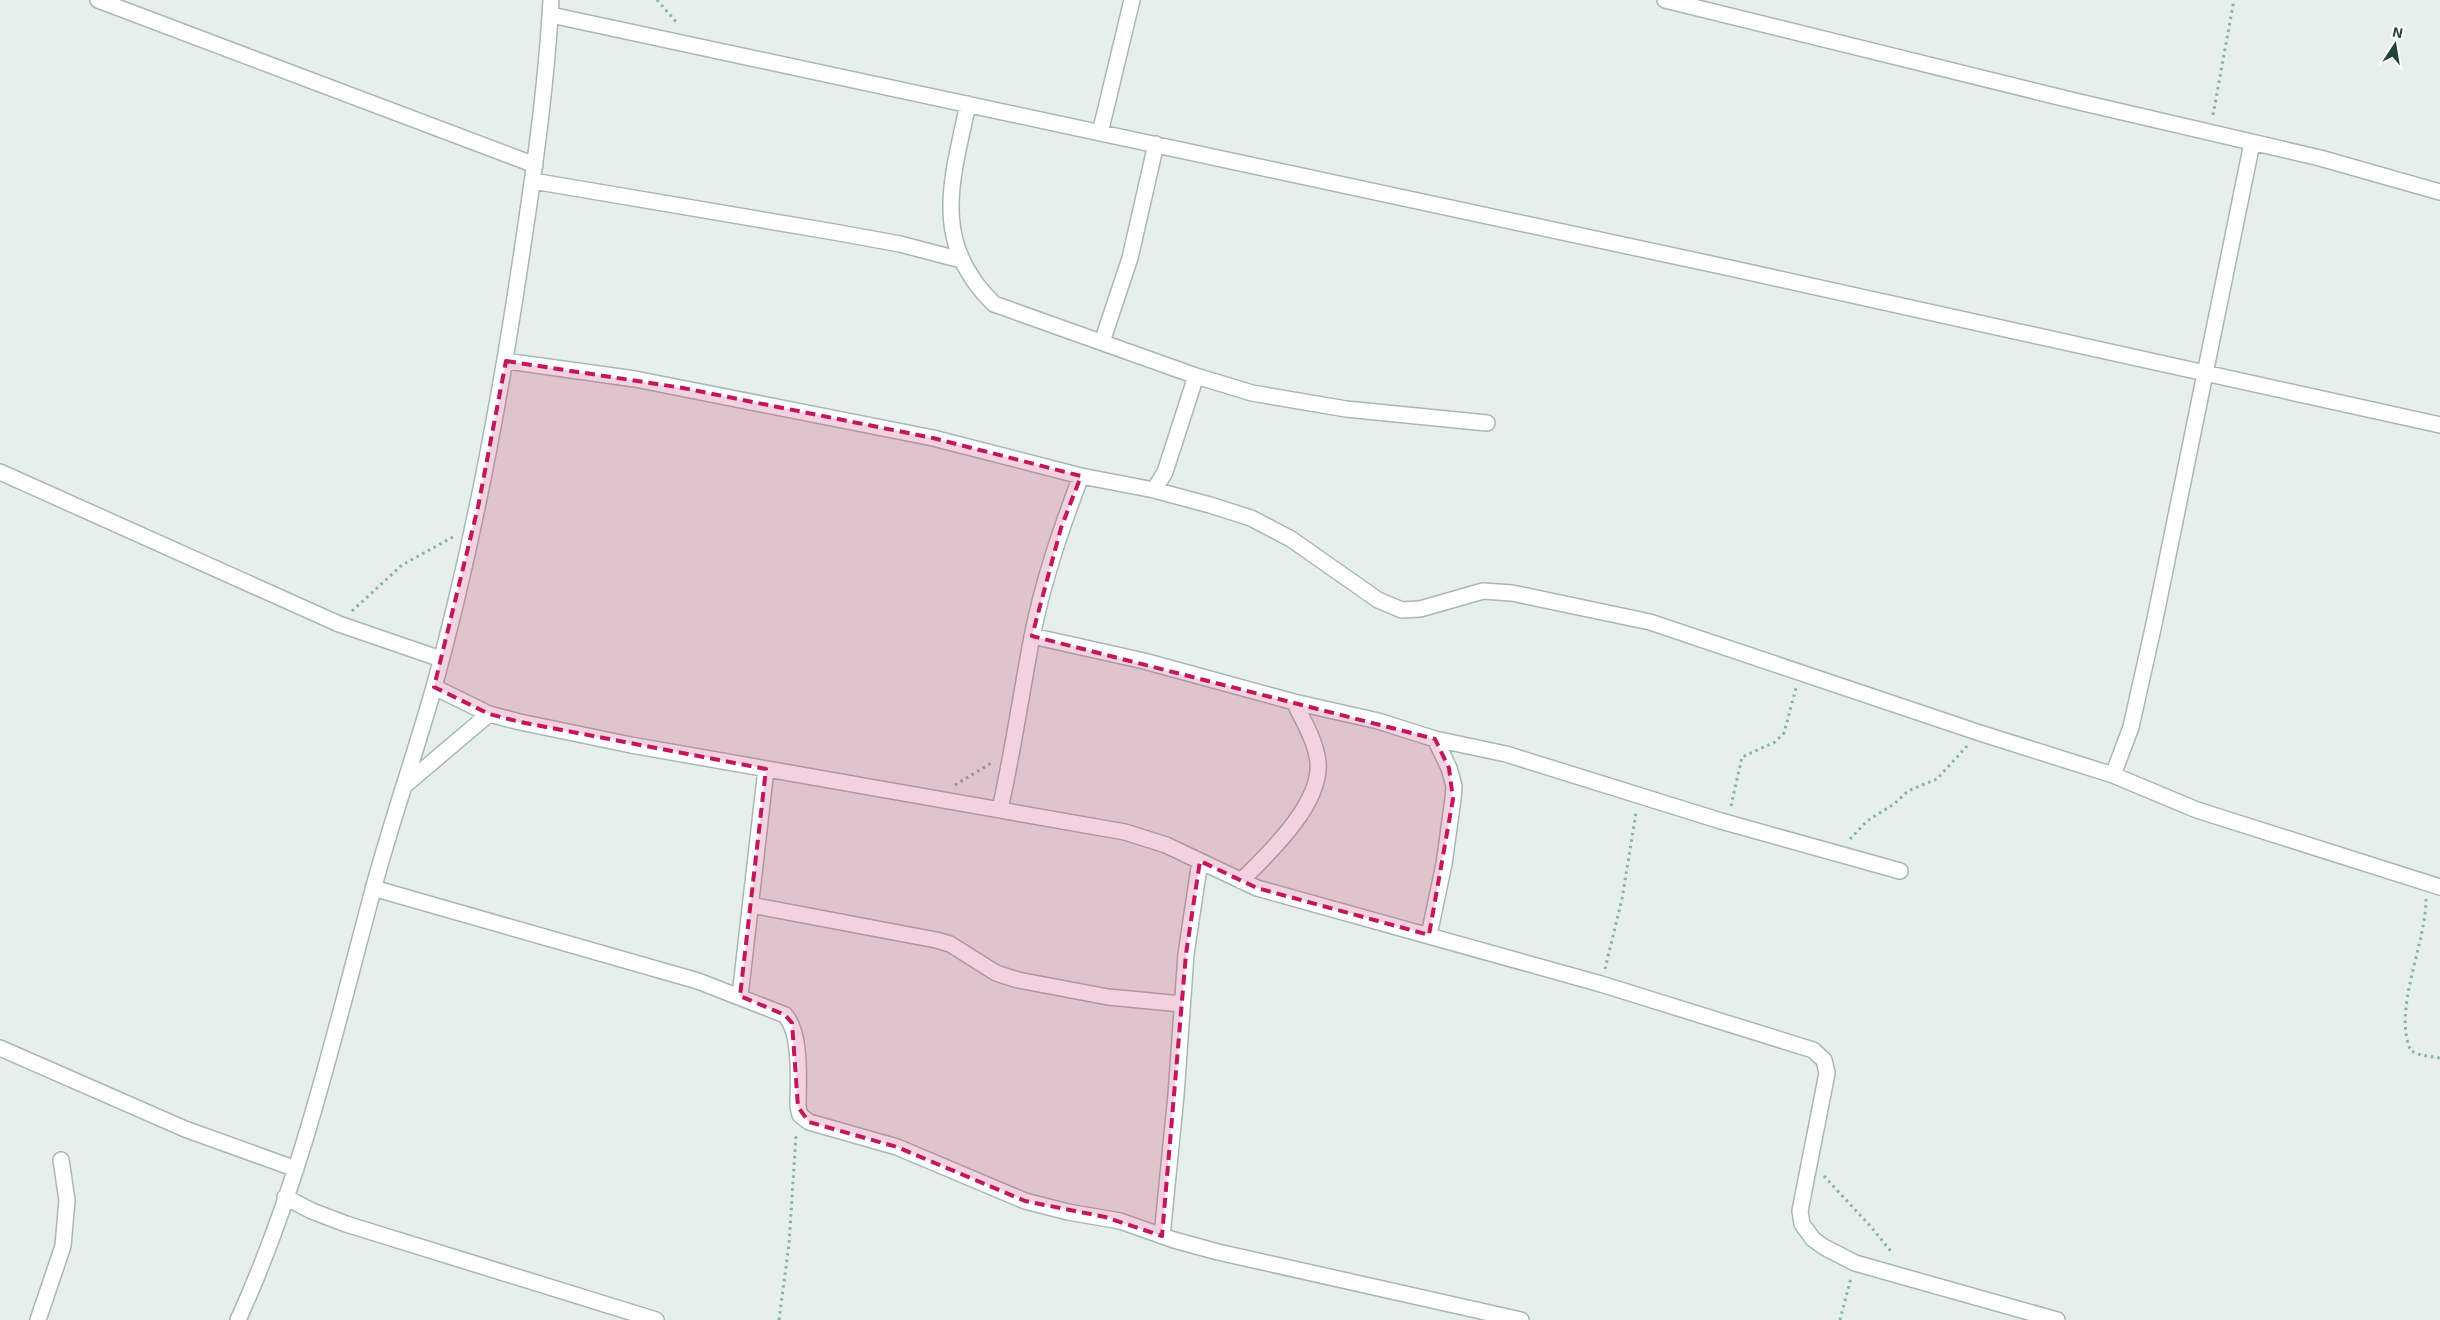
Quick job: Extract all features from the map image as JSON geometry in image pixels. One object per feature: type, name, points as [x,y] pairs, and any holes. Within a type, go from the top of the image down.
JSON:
[{"type":"street","points":[[98,0],[535,165]]},
{"type":"street","points":[[1100,132],[1132,0]]},
{"type":"street","points":[[1665,0],[2320,158],[2440,192]]},
{"type":"street","points":[[238,1320],[255,1283],[296,1169],[323,1085],[373,888],[434,687],[478,507],[506,361],[533,181],[551,7],[968,104],[1730,268],[2440,425]]},
{"type":"street","points":[[968,104],[950,193],[950,225],[961,260],[976,286],[994,304],[1196,376],[1252,393],[1318,404],[1487,423]]},
{"type":"street","points":[[2113,775],[2131,727],[2252,143]]},
{"type":"street","points":[[1102,342],[1130,258],[1156,144]]},
{"type":"street","points":[[533,181],[900,244],[961,260]]},
{"type":"street","points":[[506,361],[635,379],[701,391],[933,438],[1081,476],[1154,490],[1251,518],[1291,539],[1378,600],[1402,610],[1420,609],[1483,591],[1512,592],[1650,622],[1980,733],[2113,775],[2149,792],[2197,810],[2440,886]]},
{"type":"street","points":[[1154,490],[1165,472],[1196,376]]},
{"type":"street","points":[[0,472],[340,624],[441,659]]},
{"type":"street","points":[[1000,809],[1014,747],[1032,636],[1061,528],[1081,476]]},
{"type":"street","points":[[1032,636],[1144,661],[1294,702],[1378,721],[1434,739],[1515,756],[1721,821],[1900,871]]},
{"type":"street","points":[[434,687],[489,714],[631,745],[1124,832],[1166,845],[1241,881],[1297,900],[1601,984],[1813,1050],[1824,1060],[1827,1073],[1800,1211],[1802,1224],[1806,1232],[1824,1247],[1856,1264],[2057,1320]]},
{"type":"street","points":[[1241,881],[1278,843],[1303,809],[1316,782],[1318,761],[1310,736],[1294,702]]},
{"type":"street","points":[[404,786],[489,714]]},
{"type":"street","points":[[1429,935],[1444,864],[1454,786],[1449,768],[1434,739]]},
{"type":"street","points":[[740,996],[766,769]]},
{"type":"street","points":[[1162,1236],[1190,921],[1200,861]]},
{"type":"street","points":[[373,888],[698,981],[785,1015],[792,1023],[798,1070],[798,1107],[800,1114],[809,1122],[898,1147],[989,1184],[1025,1201],[1068,1212],[1105,1217],[1218,1252],[1521,1320]]},
{"type":"street","points":[[751,905],[943,942],[950,944],[996,973],[1018,980],[1108,998],[1182,1004]]},
{"type":"street","points":[[0,1048],[185,1129],[296,1169]]},
{"type":"street","points":[[38,1320],[63,1246],[67,1200],[61,1160]]},
{"type":"street","points":[[285,1197],[312,1211],[346,1224],[656,1320]]},
{"type":"path","points":[[2209,132],[2234,0]]},
{"type":"path","points":[[340,624],[402,565],[472,529]]},
{"type":"path","points":[[1721,821],[1732,803],[1742,757],[1775,742],[1784,733],[1800,672]]},
{"type":"path","points":[[1835,853],[1867,821],[1894,804],[1908,791],[1936,779],[1980,733]]},
{"type":"path","points":[[933,797],[977,772],[1014,747]]},
{"type":"path","points":[[1601,984],[1622,899],[1636,815],[1639,808],[1654,800]]},
{"type":"path","points":[[2423,882],[2426,893],[2425,920],[2407,1006],[2406,1032],[2412,1051],[2440,1058]]},
{"type":"path","points":[[779,1320],[789,1244],[796,1130],[800,1114]]},
{"type":"path","points":[[1810,1158],[1832,1186],[1872,1228],[1912,1279]]},
{"type":"path","points":[[1840,1320],[1856,1264]]},
{"type":"highlighted area","points":[[506,361],[683,388],[933,438],[1081,476],[1061,528],[1032,636],[1435,739],[1449,768],[1453,799],[1429,935],[1257,888],[1200,861],[1186,954],[1162,1236],[1105,1217],[1025,1201],[897,1147],[809,1122],[798,1107],[792,1023],[785,1015],[740,996],[766,769],[520,722],[489,714],[434,687],[478,507]]}]
